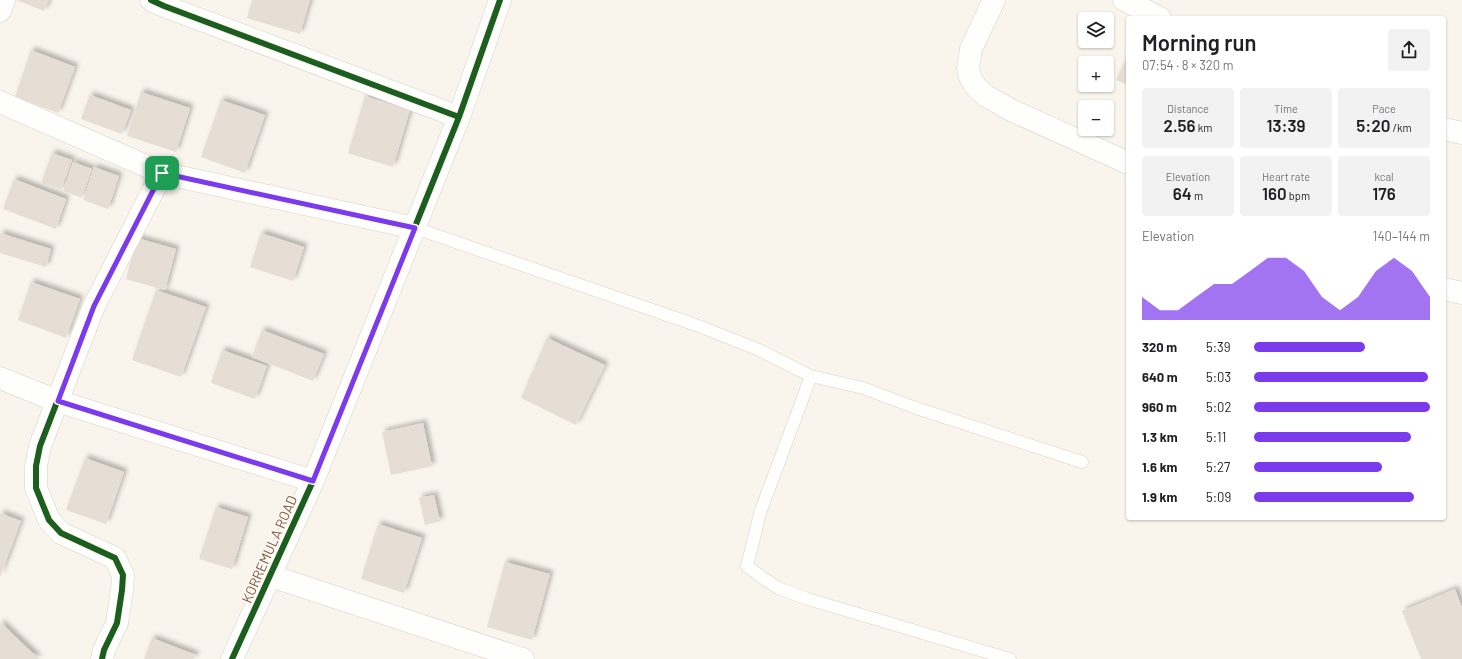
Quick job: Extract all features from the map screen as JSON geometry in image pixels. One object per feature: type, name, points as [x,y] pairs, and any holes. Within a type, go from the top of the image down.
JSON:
[{"type":"street","points":[[0,11],[4,0]]},
{"type":"street","points":[[151,0],[459,117]]},
{"type":"street","name":"KORREMULA ROAD","points":[[232,659],[313,481],[459,117],[500,0]]},
{"type":"street","points":[[994,0],[971,49],[968,68],[970,77],[976,87],[986,96],[1011,110],[1126,162]]},
{"type":"street","points":[[1124,0],[1156,16]]},
{"type":"street","points":[[0,102],[162,173],[415,228]]},
{"type":"street","points":[[1446,130],[1462,134]]},
{"type":"street","points":[[102,659],[104,650],[117,623],[123,575],[115,558],[62,533],[49,520],[42,506],[36,488],[36,466],[40,446],[94,306],[162,173]]},
{"type":"street","points":[[1446,289],[1462,293]]},
{"type":"street","points":[[0,378],[58,401],[313,481]]},
{"type":"street","points":[[270,576],[523,659]]},
{"type":"lane","points":[[415,228],[696,324],[757,349],[811,376],[863,388],[916,408],[1082,462]]},
{"type":"lane","points":[[811,376],[760,512],[747,566],[778,588],[808,599],[1010,659]]},
{"type":"building","points":[[16,0],[49,0],[44,11]]},
{"type":"building","points":[[252,0],[310,0],[300,34],[247,18]]},
{"type":"building","points":[[31,50],[75,67],[58,113],[15,97]]},
{"type":"building","points":[[1126,60],[1126,84],[1116,80]]},
{"type":"building","points":[[141,92],[190,108],[176,152],[127,136]]},
{"type":"building","points":[[90,95],[131,110],[122,134],[81,119]]},
{"type":"building","points":[[365,96],[410,110],[393,167],[348,153]]},
{"type":"building","points":[[221,100],[265,115],[245,173],[201,157]]},
{"type":"building","points":[[52,153],[72,160],[61,190],[41,183]]},
{"type":"building","points":[[73,162],[92,169],[82,198],[63,191]]},
{"type":"building","points":[[94,167],[119,176],[108,209],[83,200]]},
{"type":"building","points":[[14,179],[66,199],[56,229],[3,209]]},
{"type":"building","points":[[0,233],[51,249],[46,267],[0,253]]},
{"type":"building","points":[[261,233],[304,247],[293,281],[250,267]]},
{"type":"building","points":[[137,238],[176,249],[165,290],[126,279]]},
{"type":"building","points":[[31,282],[80,299],[66,338],[18,320]]},
{"type":"building","points":[[156,290],[206,307],[181,377],[132,360]]},
{"type":"building","points":[[262,330],[324,354],[313,381],[252,357]]},
{"type":"building","points":[[547,338],[605,365],[576,425],[521,398]]},
{"type":"building","points":[[222,350],[267,366],[255,399],[211,383]]},
{"type":"building","points":[[423,423],[432,466],[391,475],[382,432]]},
{"type":"building","points":[[85,458],[124,472],[106,524],[66,510]]},
{"type":"building","points":[[434,495],[440,521],[425,525],[419,498]]},
{"type":"building","points":[[216,507],[248,517],[232,569],[199,559]]},
{"type":"building","points":[[0,513],[21,521],[0,577]]},
{"type":"building","points":[[378,524],[422,538],[404,593],[361,579]]},
{"type":"building","points":[[505,562],[550,574],[532,640],[487,627]]},
{"type":"building","points":[[1455,589],[1462,608],[1462,659],[1421,659],[1402,611]]},
{"type":"building","points":[[0,622],[39,659],[0,659]]},
{"type":"building","points":[[152,638],[196,655],[194,659],[144,659]]},
{"type":"cycle path","points":[[151,0],[459,117]]},
{"type":"cycle path","points":[[232,659],[313,481],[459,117],[500,0]]},
{"type":"cycle path","points":[[102,659],[104,650],[117,623],[123,575],[115,558],[61,533],[49,520],[36,488],[36,466],[40,446],[94,306],[162,173]]},
{"type":"route","points":[[162,173],[415,228],[313,481],[58,401],[94,306],[162,173]]}]
